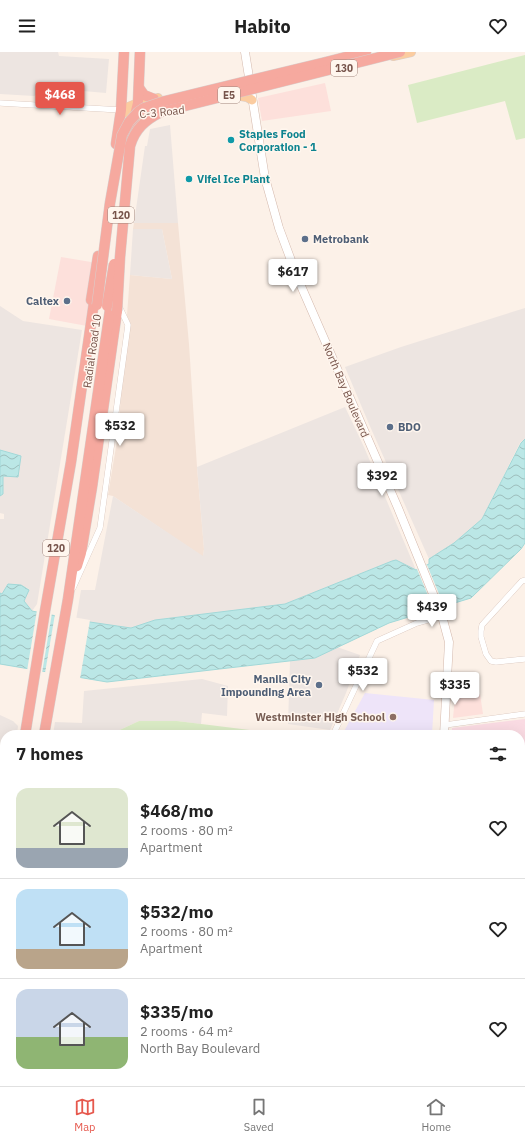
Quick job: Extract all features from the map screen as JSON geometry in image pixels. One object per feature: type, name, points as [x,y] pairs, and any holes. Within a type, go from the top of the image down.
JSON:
[{"type":"highway","name":"Radial Road 10","points":[[26,730],[89,341],[102,235],[121,110],[124,52]]},
{"type":"highway","name":"Radial Road 10","points":[[45,730],[68,599],[112,292],[130,138],[138,103],[140,52]]},
{"type":"highway","name":"E5","points":[[110,203],[122,136],[132,119],[142,109],[165,101],[366,52]]},
{"type":"highway","name":"E5","points":[[124,205],[132,140],[141,125],[161,112],[400,52]]},
{"type":"highway","points":[[139,88],[144,95],[154,99]]},
{"type":"highway","points":[[130,138],[143,120],[152,113]]},
{"type":"highway","points":[[110,203],[102,306],[124,205]]},
{"type":"highway","points":[[66,484],[66,461],[98,256],[110,203]]},
{"type":"highway","points":[[68,599],[82,553],[118,311],[124,205]]},
{"type":"highway","points":[[96,289],[112,292]]},
{"type":"main road","name":"North Bay Boulevard","points":[[245,52],[265,178],[279,228],[298,279],[441,612],[449,642],[444,730]]},
{"type":"main road","name":"C-3 Road","points":[[121,110],[138,103],[353,52]]},
{"type":"main road","name":"130","points":[[252,96],[411,52]]},
{"type":"main road","name":"C-3 Road","points":[[121,110],[135,116],[195,109],[241,96],[252,96]]},
{"type":"street","points":[[0,103],[121,110]]},
{"type":"street","points":[[68,599],[101,524],[128,325],[112,292]]},
{"type":"street","points":[[525,580],[522,581],[482,625],[481,631],[486,654],[491,661],[496,662],[525,659]]},
{"type":"street","points":[[336,730],[378,641],[441,612]]},
{"type":"street","points":[[445,725],[525,714]]},
{"type":"shaded area","points":[[0,52],[58,52],[59,56],[109,59],[106,93],[48,88],[34,96],[0,94]]},
{"type":"shaded area","points":[[325,83],[331,111],[262,121],[258,98]]},
{"type":"shaded area","points":[[170,125],[178,223],[134,223],[145,146],[147,146],[150,129]]},
{"type":"shaded area","points":[[134,223],[178,223],[189,344],[204,549],[203,557],[113,496],[108,495],[118,435],[130,275],[172,279],[162,229],[133,229]]},
{"type":"shaded area","points":[[133,229],[162,229],[172,279],[130,275]]},
{"type":"shaded area","points":[[61,257],[97,263],[87,326],[49,319]]},
{"type":"shaded area","points":[[0,306],[23,321],[82,330],[37,604],[32,611],[24,601],[29,589],[21,585],[2,594],[0,593],[0,519],[4,519],[4,514],[0,513],[0,496],[3,494],[3,475],[21,456],[0,450]]},
{"type":"shaded area","points":[[525,308],[525,439],[520,443],[482,519],[454,543],[429,559],[345,367],[401,347]]},
{"type":"shaded area","points":[[345,407],[364,447],[416,570],[396,561],[392,561],[285,604],[155,620],[131,628],[76,620],[81,590],[95,590],[113,496],[203,556],[204,549],[197,467]]},
{"type":"shaded area","name":"Manila City Impounding Area","points":[[337,647],[360,655],[330,730],[288,724],[290,661],[315,658]]},
{"type":"shaded area","points":[[202,679],[228,686],[227,716],[202,713],[201,724],[177,721],[139,721],[120,730],[54,730],[55,722],[82,723],[84,691]]},
{"type":"shaded area","name":"Westminster High School","points":[[365,693],[434,700],[432,730],[345,730]]},
{"type":"shaded area","points":[[480,694],[483,714],[453,718],[455,697]]},
{"type":"shaded area","points":[[0,715],[13,721],[18,726],[18,730],[0,730]]},
{"type":"shaded area","points":[[525,719],[525,730],[452,730],[452,728]]},
{"type":"green space","points":[[525,55],[525,138],[516,140],[505,101],[417,123],[408,85]]},
{"type":"green space","points":[[139,721],[177,721],[250,730],[120,730]]},
{"type":"water","points":[[525,439],[525,543],[521,549],[471,598],[389,623],[315,658],[107,682],[0,664],[0,593],[2,594],[8,584],[21,585],[29,590],[24,601],[32,611],[76,620],[131,628],[155,620],[285,604],[396,560],[416,570],[429,564],[429,559],[454,543],[482,519],[521,443]]},
{"type":"water","points":[[0,450],[21,456],[18,477],[3,476],[3,494],[0,496]]},
{"type":"pier","points":[[427,565],[444,606],[434,610],[417,569]]},
{"type":"pier","points":[[37,610],[52,613],[42,673],[27,671]]},
{"type":"pier","points":[[55,614],[90,620],[80,679],[45,673]]},
{"type":"place","name":"Staples Food Corporation - 1","points":[[231,140]]},
{"type":"place","name":"Vifel Ice Plant","points":[[189,179]]},
{"type":"place","name":"Metrobank","points":[[305,239]]},
{"type":"place","name":"Caltex","points":[[67,301]]},
{"type":"place","name":"BDO","points":[[390,427]]},
{"type":"place","name":"Manila City Impounding Area","points":[[319,685]]},
{"type":"place","name":"Westminster High School","points":[[393,717]]}]
